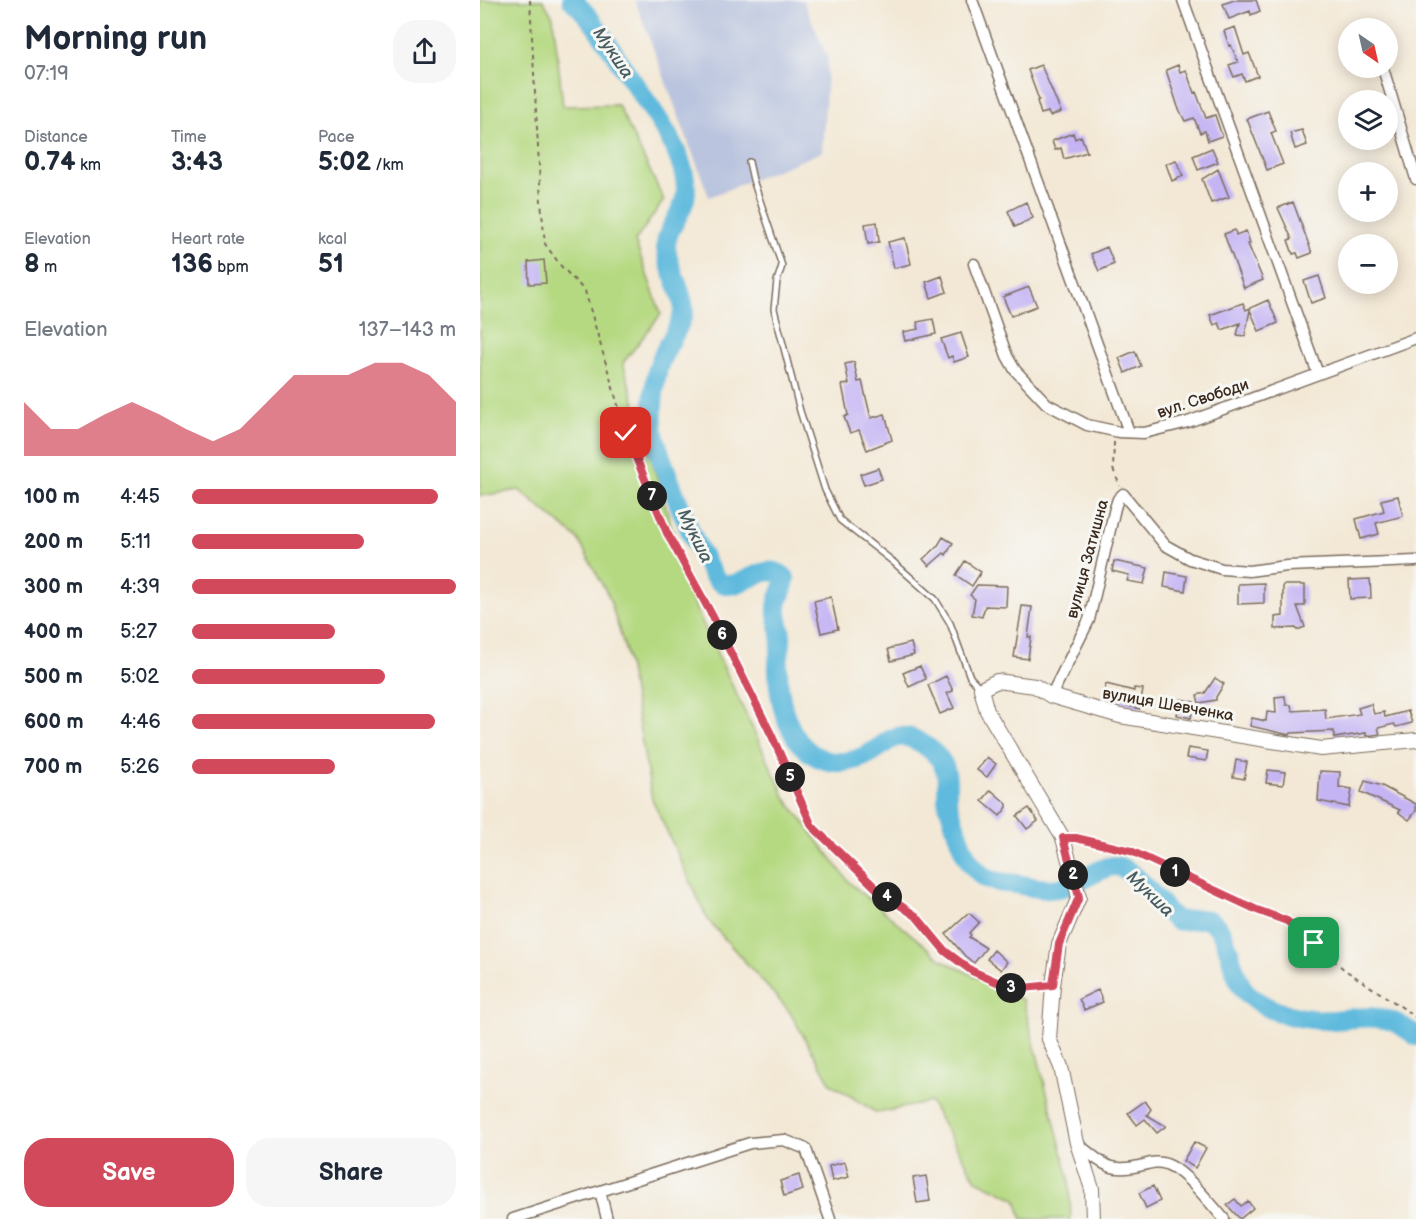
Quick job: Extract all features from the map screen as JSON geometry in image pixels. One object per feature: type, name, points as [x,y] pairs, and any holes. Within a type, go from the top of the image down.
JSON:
[{"type":"street","points":[[972,0],[1129,432]]},
{"type":"street","points":[[1183,0],[1318,375]]},
{"type":"street","points":[[1386,78],[1416,179]]},
{"type":"street","name":"вул. Свободи","points":[[974,264],[1007,356],[1015,370],[1047,404],[1087,426],[1114,431],[1144,433],[1188,422],[1416,338]]},
{"type":"street","name":"вулиця Затишна","points":[[1051,696],[1089,620],[1115,508],[1118,498],[1123,494],[1165,545],[1190,559],[1222,569],[1249,571],[1287,566],[1416,561]]},
{"type":"street","name":"вулиця Шевченка","points":[[981,689],[997,681],[1035,686],[1051,696],[1120,716],[1321,749],[1416,740]]},
{"type":"street","points":[[981,689],[987,711],[1063,838],[1079,897],[1059,944],[1049,1039],[1061,1066],[1077,1143],[1092,1190],[1093,1219]]},
{"type":"street","points":[[513,1219],[750,1143],[784,1140],[806,1149],[830,1219]]},
{"type":"street","points":[[1077,1143],[1103,1164],[1113,1168],[1123,1170],[1156,1162],[1171,1166],[1204,1196],[1224,1219]]},
{"type":"street","points":[[600,1191],[607,1219]]},
{"type":"lane","points":[[748,162],[782,266],[777,281],[774,309],[800,411],[825,490],[840,520],[891,560],[934,599],[950,623],[970,677],[981,689]]},
{"type":"path","points":[[530,0],[545,244],[561,266],[585,291],[626,433],[667,533],[713,617],[772,736],[812,826],[879,891],[916,916],[945,951],[972,971],[1013,989],[1053,985]]},
{"type":"path","points":[[1114,431],[1113,469],[1123,494]]},
{"type":"path","points":[[1063,838],[1076,838],[1131,851],[1257,910],[1287,921],[1345,970],[1416,1018]]},
{"type":"shaded area","points":[[635,0],[803,0],[828,59],[822,152],[709,197]]},
{"type":"green space","points":[[480,0],[543,0],[553,17],[563,106],[618,105],[664,200],[635,241],[661,314],[623,363],[696,609],[786,799],[850,883],[942,960],[1023,1000],[1069,1178],[1071,1219],[1022,1219],[1016,1199],[976,1180],[930,1102],[877,1113],[831,1084],[789,1011],[708,920],[652,799],[626,652],[609,597],[578,539],[519,490],[480,496]]},
{"type":"building","points":[[1234,0],[1256,0],[1260,11],[1251,15],[1250,11],[1229,19],[1223,4]]},
{"type":"building","points":[[1235,27],[1244,55],[1249,53],[1258,76],[1245,81],[1242,74],[1234,77],[1229,65],[1238,62],[1224,31]]},
{"type":"building","points":[[1041,65],[1061,112],[1050,116],[1048,112],[1041,114],[1037,101],[1039,100],[1028,70]]},
{"type":"building","points":[[1178,65],[1180,72],[1186,70],[1206,118],[1215,115],[1222,136],[1208,141],[1205,131],[1200,133],[1194,118],[1185,121],[1166,70]]},
{"type":"building","points":[[1268,111],[1276,131],[1271,133],[1283,164],[1267,170],[1247,119]]},
{"type":"building","points":[[1302,130],[1307,145],[1295,149],[1290,133]]},
{"type":"building","points":[[1073,133],[1075,139],[1081,136],[1087,152],[1064,159],[1061,148],[1055,150],[1052,141]]},
{"type":"building","points":[[1212,148],[1218,162],[1198,170],[1193,156]]},
{"type":"building","points":[[1176,160],[1183,176],[1172,181],[1166,164]]},
{"type":"building","points":[[1218,169],[1229,197],[1211,203],[1202,179]]},
{"type":"building","points":[[1026,202],[1033,218],[1015,227],[1008,211]]},
{"type":"building","points":[[1293,202],[1312,253],[1299,258],[1297,253],[1293,254],[1288,240],[1292,239],[1278,208]]},
{"type":"building","points":[[877,222],[879,242],[868,244],[865,224]]},
{"type":"building","points":[[1235,230],[1236,235],[1246,231],[1250,243],[1248,244],[1263,280],[1244,288],[1224,234]]},
{"type":"building","points":[[905,238],[911,264],[894,268],[888,242]]},
{"type":"building","points":[[1107,247],[1114,264],[1099,271],[1091,254]]},
{"type":"building","points":[[544,260],[546,283],[529,284],[528,262]]},
{"type":"building","points":[[942,276],[947,292],[931,298],[926,282]]},
{"type":"building","points":[[1319,276],[1326,298],[1311,303],[1304,281]]},
{"type":"building","points":[[1029,287],[1037,306],[1011,316],[1003,297]]},
{"type":"building","points":[[1268,300],[1278,323],[1259,331],[1250,310],[1245,336],[1237,335],[1240,323],[1222,330],[1219,323],[1214,325],[1210,315],[1243,303],[1246,310]]},
{"type":"building","points":[[933,319],[936,334],[905,341],[903,332],[919,329],[917,322]]},
{"type":"building","points":[[961,333],[969,357],[954,362],[952,356],[948,358],[941,339]]},
{"type":"building","points":[[1135,351],[1141,366],[1125,373],[1119,358]]},
{"type":"building","points":[[854,362],[858,382],[862,381],[871,418],[885,414],[892,440],[867,450],[859,430],[850,433],[844,417],[848,415],[842,385],[849,384],[845,364]]},
{"type":"building","points":[[878,468],[882,479],[864,485],[860,474]]},
{"type":"building","points":[[1398,496],[1403,516],[1376,523],[1379,534],[1361,539],[1356,519],[1384,511],[1381,500]]},
{"type":"building","points":[[943,537],[953,543],[946,555],[944,553],[929,566],[923,559],[937,547]]},
{"type":"building","points":[[965,561],[981,572],[972,586],[956,575]]},
{"type":"building","points":[[1114,561],[1148,568],[1144,584],[1127,581],[1129,575],[1112,571]]},
{"type":"building","points":[[1166,572],[1187,576],[1185,591],[1164,587]]},
{"type":"building","points":[[1370,579],[1371,598],[1350,599],[1349,580]]},
{"type":"building","points":[[1264,583],[1264,603],[1238,604],[1238,584]]},
{"type":"building","points":[[977,585],[1007,586],[1006,607],[985,606],[982,617],[972,615],[975,599],[970,595]]},
{"type":"building","points":[[1283,585],[1305,585],[1305,606],[1297,606],[1305,627],[1297,630],[1296,628],[1275,629],[1275,617],[1283,616]]},
{"type":"building","points":[[831,597],[838,629],[821,633],[814,601]]},
{"type":"building","points":[[1022,606],[1032,607],[1028,659],[1014,657]]},
{"type":"building","points":[[911,643],[914,655],[891,661],[888,649]]},
{"type":"building","points":[[920,666],[926,679],[909,687],[903,673]]},
{"type":"building","points":[[946,676],[953,691],[947,693],[954,708],[940,714],[928,685]]},
{"type":"building","points":[[1215,678],[1224,684],[1216,700],[1199,703],[1197,695],[1205,693]]},
{"type":"building","points":[[1106,684],[1134,691],[1134,688],[1143,689],[1140,709],[1103,699]]},
{"type":"building","points":[[1285,696],[1286,705],[1291,705],[1292,711],[1325,709],[1326,719],[1360,714],[1358,708],[1371,704],[1374,714],[1384,712],[1385,717],[1408,711],[1412,723],[1378,728],[1380,734],[1366,736],[1366,733],[1334,738],[1334,731],[1291,733],[1290,735],[1250,726],[1252,718],[1266,721],[1267,712],[1276,713],[1275,697]]},
{"type":"building","points":[[1180,699],[1194,702],[1191,718],[1177,715]]},
{"type":"building","points":[[1188,748],[1208,751],[1206,761],[1186,758]]},
{"type":"building","points":[[987,757],[996,764],[987,777],[977,770]]},
{"type":"building","points":[[1236,760],[1247,762],[1244,779],[1233,777]]},
{"type":"building","points":[[1268,770],[1285,772],[1283,785],[1266,783]]},
{"type":"building","points":[[1320,771],[1340,772],[1339,787],[1352,789],[1349,807],[1318,801]]},
{"type":"building","points":[[1365,781],[1382,786],[1416,804],[1416,811],[1409,820],[1398,812],[1400,810],[1361,792]]},
{"type":"building","points":[[991,790],[1007,804],[1000,816],[982,801]]},
{"type":"building","points":[[1029,808],[1038,821],[1027,829],[1017,816]]},
{"type":"building","points":[[969,913],[979,922],[969,933],[971,935],[969,937],[986,948],[974,963],[946,934]]},
{"type":"building","points":[[994,950],[1007,962],[1001,970],[987,959]]},
{"type":"building","points":[[1098,990],[1103,1002],[1084,1010],[1079,999]]},
{"type":"building","points":[[1145,1101],[1151,1109],[1147,1115],[1166,1126],[1157,1133],[1145,1119],[1137,1125],[1128,1113]]},
{"type":"building","points":[[1194,1142],[1206,1148],[1195,1168],[1183,1161]]},
{"type":"building","points":[[845,1162],[849,1177],[832,1181],[829,1166]]},
{"type":"building","points":[[799,1175],[803,1190],[784,1196],[780,1181]]},
{"type":"building","points":[[926,1176],[930,1201],[917,1203],[913,1178]]},
{"type":"building","points":[[1153,1186],[1160,1201],[1146,1208],[1139,1193]]},
{"type":"building","points":[[1235,1199],[1241,1206],[1248,1201],[1253,1208],[1240,1219],[1227,1205]]},
{"type":"waterway","name":"Мукша","points":[[572,0],[595,25],[655,114],[673,146],[685,177],[685,200],[669,234],[666,248],[684,310],[658,368],[655,382],[653,428],[680,507],[701,553],[717,580],[725,584],[734,584],[768,572],[777,573],[785,578],[777,608],[781,638],[778,671],[781,700],[790,728],[812,754],[831,762],[863,757],[897,737],[908,737],[919,742],[933,752],[944,765],[947,776],[948,802],[957,833],[968,858],[979,873],[990,880],[1035,888],[1048,889],[1066,886]]},
{"type":"waterway","name":"Мукша","points":[[1084,879],[1106,868],[1114,866],[1122,868],[1138,879],[1176,920],[1208,920],[1221,932],[1245,991],[1267,1007],[1317,1020],[1365,1017],[1384,1019],[1401,1025],[1416,1036]]},
{"type":"route","points":[[626,433],[667,533],[713,617],[772,736],[812,826],[879,891],[916,916],[945,951],[972,971],[1013,989],[1053,985],[1059,944],[1079,897],[1063,838],[1076,838],[1131,851],[1257,910],[1287,921],[1314,943]]}]
